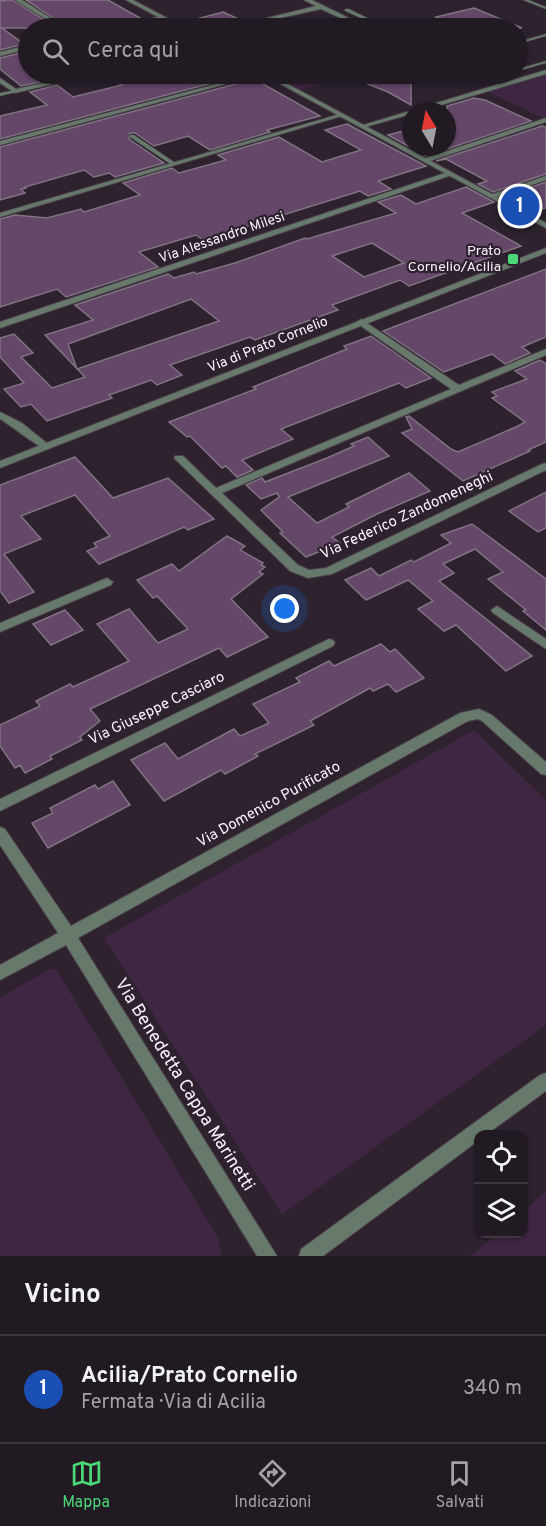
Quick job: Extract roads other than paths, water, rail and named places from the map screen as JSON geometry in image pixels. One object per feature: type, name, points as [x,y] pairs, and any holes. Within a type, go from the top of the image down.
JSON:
[{"type":"street","points":[[18,0],[47,18]]},
{"type":"street","points":[[129,0],[162,18]]},
{"type":"street","points":[[307,0],[345,18]]},
{"type":"street","points":[[273,18],[321,7]]},
{"type":"street","points":[[0,54],[18,50]]},
{"type":"street","points":[[528,77],[546,72]]},
{"type":"street","points":[[0,80],[15,91],[47,84]]},
{"type":"street","points":[[0,143],[224,84]]},
{"type":"street","points":[[282,84],[546,226]]},
{"type":"street","points":[[444,102],[505,84]]},
{"type":"street","points":[[363,126],[402,114]]},
{"type":"street","points":[[0,215],[342,115]]},
{"type":"street","points":[[424,160],[546,120]]},
{"type":"street","name":"Via Alessandro Milesi","points":[[0,325],[451,174]]},
{"type":"street","points":[[491,196],[546,178]]},
{"type":"street","name":"Via di Prato Cornelio","points":[[0,465],[546,250]]},
{"type":"street","points":[[361,322],[458,389]]},
{"type":"street","points":[[216,492],[546,352]]},
{"type":"street","points":[[0,415],[18,424],[45,447]]},
{"type":"street","name":"Via Federico Zandomeneghi","points":[[179,458],[294,568],[303,573],[316,574],[328,571],[546,466]]},
{"type":"street","points":[[0,628],[107,582]]},
{"type":"street","points":[[497,610],[546,645]]},
{"type":"street","name":"Via Giuseppe Casciaro","points":[[0,805],[328,643]]},
{"type":"street","name":"Via Domenico Purificato","points":[[0,973],[465,716],[479,714],[488,718],[546,770]]},
{"type":"street","name":"Via Benedetta Cappa Marinetti","points":[[0,833],[68,935],[268,1256]]},
{"type":"street","points":[[308,1256],[546,1081]]},
{"type":"lane","points":[[525,0],[546,8]]},
{"type":"lane","points":[[347,10],[364,18]]},
{"type":"lane","points":[[528,40],[546,35]]},
{"type":"lane","points":[[528,67],[546,62]]},
{"type":"lane","points":[[0,95],[15,91]]},
{"type":"lane","points":[[132,136],[174,164]]},
{"type":"place","name":"Acilia/Prato Cornelio","points":[[520,206]]},
{"type":"place","name":"Prato Cornelio/Acilia","points":[[513,259]]}]
